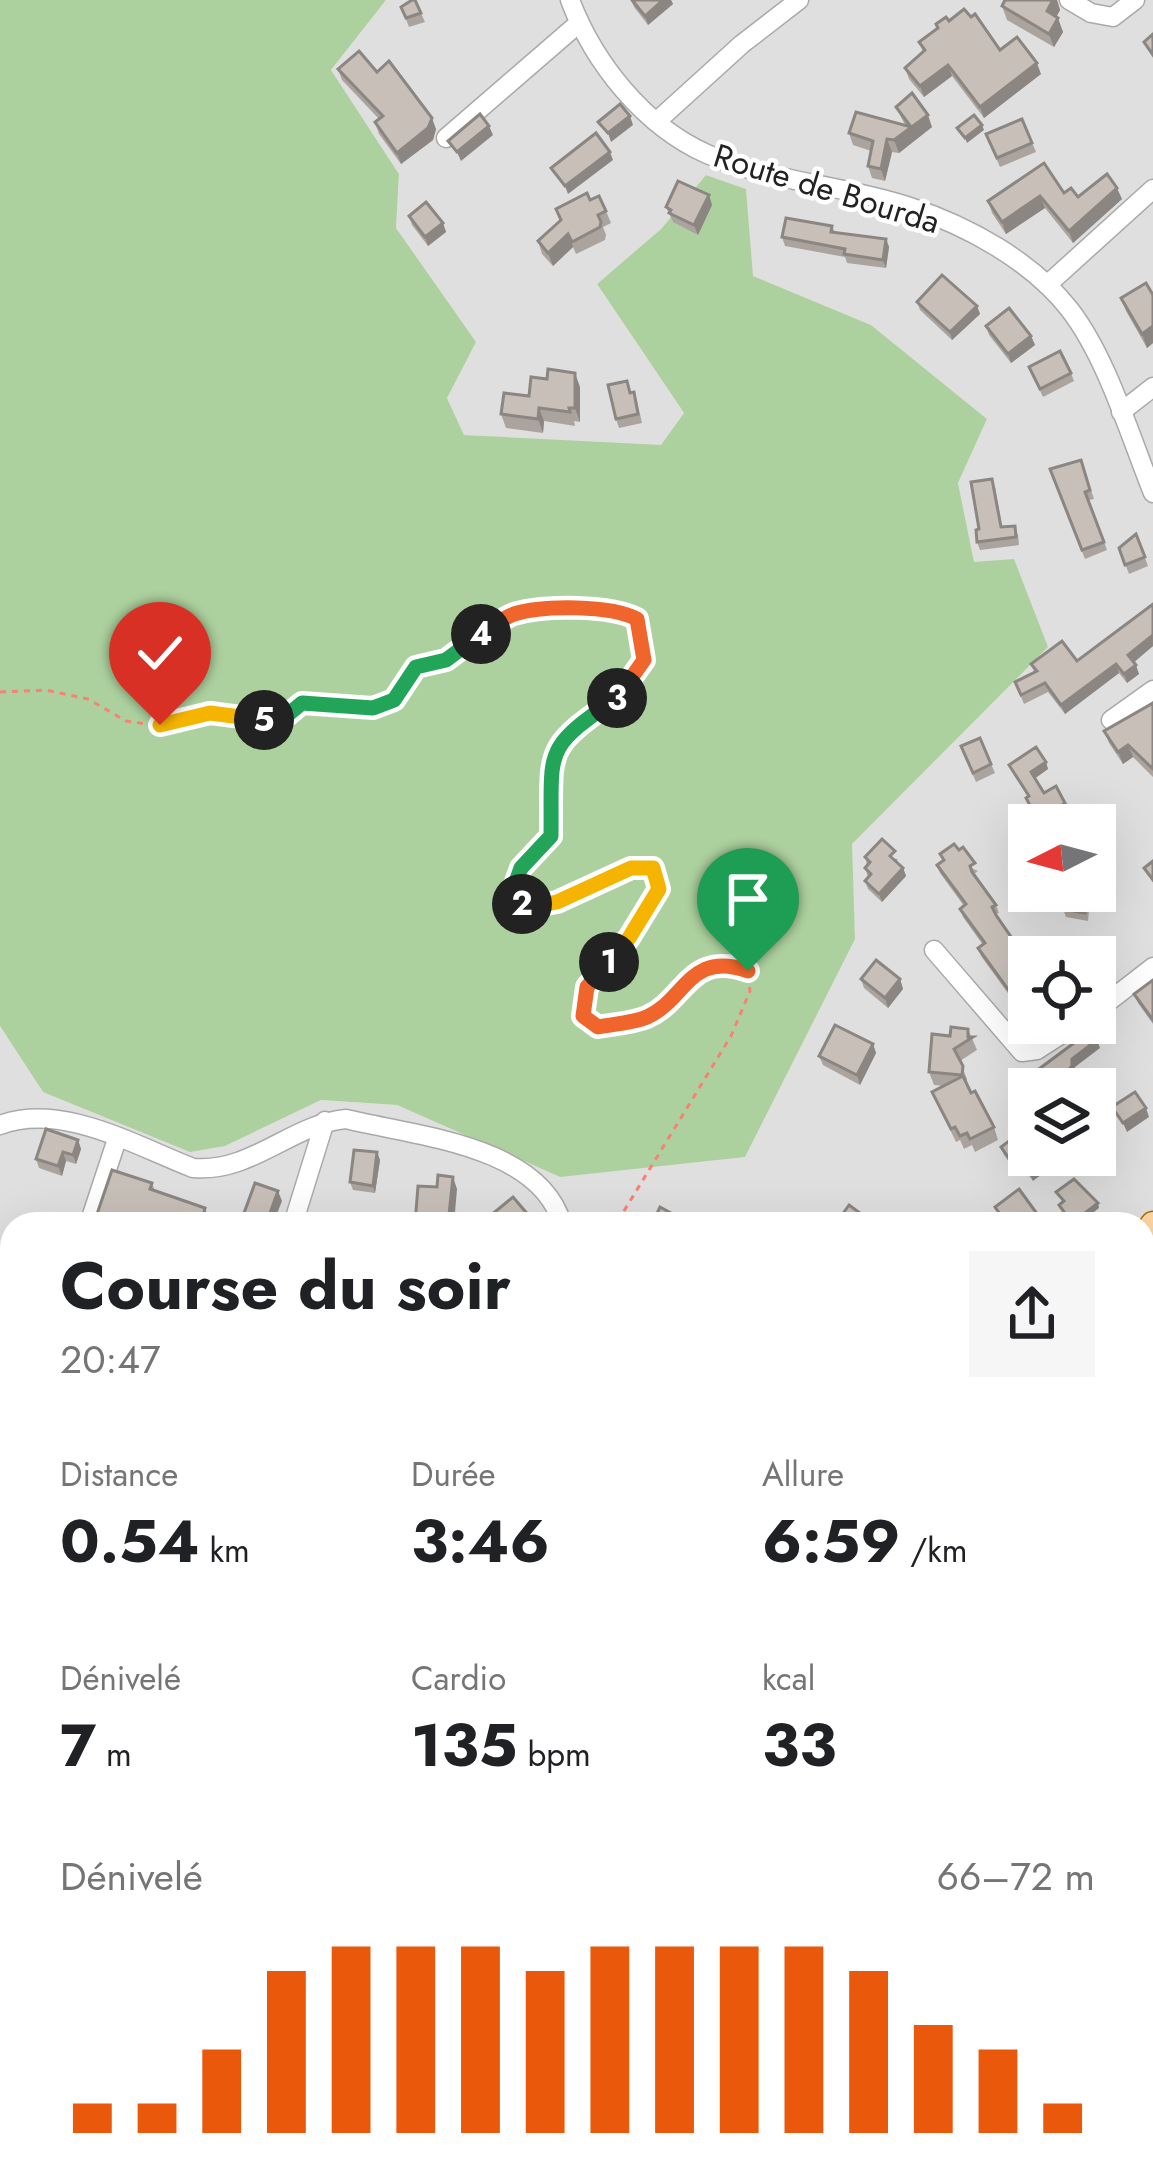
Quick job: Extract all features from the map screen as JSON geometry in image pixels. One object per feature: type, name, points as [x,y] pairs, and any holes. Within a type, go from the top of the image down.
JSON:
[{"type":"street","name":"Route de Bourda","points":[[570,0],[579,23],[628,94],[656,122],[708,154],[910,207],[1002,250],[1047,286],[1072,311],[1121,412],[1153,493]]},
{"type":"street","points":[[656,122],[799,0]]},
{"type":"street","points":[[1069,0],[1091,13],[1113,16],[1135,0]]},
{"type":"street","points":[[446,138],[579,23]]},
{"type":"street","points":[[1047,286],[1153,189]]},
{"type":"street","points":[[1121,412],[1153,387]]},
{"type":"street","points":[[1111,720],[1153,690]]},
{"type":"street","points":[[934,950],[1008,1036]]},
{"type":"street","points":[[1116,996],[1153,967]]},
{"type":"street","points":[[1015,1044],[1022,1052],[1046,1044]]},
{"type":"street","points":[[0,1125],[40,1116],[117,1138],[193,1168],[214,1170],[249,1160],[325,1121],[346,1119],[501,1157],[543,1186],[556,1212]]},
{"type":"street","points":[[296,1212],[325,1121]]},
{"type":"street","points":[[93,1212],[117,1138]]},
{"type":"path","points":[[0,692],[46,690],[88,698],[126,721],[160,725],[210,713],[279,722],[302,703],[373,708],[394,700],[416,667],[446,660],[514,614],[599,609],[619,610],[637,619],[644,660],[618,697],[568,732],[552,757],[551,836],[521,868],[513,890],[525,908],[557,902],[631,868],[653,868],[659,889],[629,938],[587,987],[583,1016],[598,1027],[650,1016],[691,976],[727,964],[748,971],[750,992],[730,1036],[623,1212]]},
{"type":"shaded area","points":[[386,0],[1153,0],[1153,1212],[0,1212],[0,1026],[43,1092],[225,1146],[321,1100],[397,1105],[560,1177],[855,939],[851,844],[1048,647],[974,563],[958,483],[987,419],[871,325],[752,276],[746,189],[706,175],[661,229],[597,284],[684,413],[661,446],[464,435],[447,398],[475,342],[396,228],[399,174],[331,70]]},
{"type":"green space","points":[[0,0],[386,0],[331,70],[399,174],[396,228],[476,342],[447,398],[464,435],[661,445],[684,413],[597,284],[661,229],[706,175],[746,189],[753,276],[871,325],[987,419],[958,483],[974,562],[1014,559],[1048,647],[852,844],[855,939],[745,1157],[560,1177],[397,1105],[321,1100],[225,1146],[190,1152],[43,1092],[0,1026]]},
{"type":"building","points":[[412,0],[421,13],[406,18],[401,7]]},
{"type":"building","points":[[632,0],[663,0],[645,16]]},
{"type":"building","points":[[1005,0],[1053,0],[1047,11],[1058,18],[1049,34],[1002,6]]},
{"type":"building","points":[[964,9],[971,17],[975,14],[1000,50],[1017,37],[1037,63],[980,107],[948,65],[920,86],[905,68],[925,50],[919,42],[938,28],[936,24]]},
{"type":"building","points":[[1153,34],[1153,55],[1144,42]]},
{"type":"building","points":[[359,51],[377,72],[389,61],[432,118],[428,128],[397,153],[375,122],[383,116],[338,69]]},
{"type":"building","points":[[912,93],[928,115],[894,140],[887,139],[881,169],[868,166],[873,141],[849,133],[856,112],[911,127],[896,107]]},
{"type":"building","points":[[620,104],[630,116],[608,133],[598,122]]},
{"type":"building","points":[[480,114],[489,126],[457,152],[448,141]]},
{"type":"building","points":[[974,115],[982,125],[965,138],[957,128]]},
{"type":"building","points":[[1022,119],[1032,143],[997,158],[986,134]]},
{"type":"building","points":[[596,133],[610,152],[565,186],[551,168]]},
{"type":"building","points":[[1044,163],[1064,193],[1071,188],[1078,197],[1107,174],[1117,188],[1069,231],[1040,196],[1002,222],[988,201]]},
{"type":"building","points":[[678,181],[709,195],[694,225],[666,207]]},
{"type":"building","points":[[587,193],[590,200],[599,196],[606,211],[598,215],[600,227],[572,242],[568,234],[548,253],[538,241],[561,220],[556,209]]},
{"type":"building","points":[[426,202],[443,223],[425,237],[409,216]]},
{"type":"building","points":[[786,218],[832,226],[831,232],[886,239],[883,260],[782,237]]},
{"type":"building","points":[[942,275],[977,306],[950,332],[917,302]]},
{"type":"building","points":[[1146,283],[1153,295],[1153,326],[1142,334],[1121,298]]},
{"type":"building","points":[[1009,308],[1031,336],[1008,354],[986,326]]},
{"type":"building","points":[[1060,351],[1071,373],[1040,389],[1029,367]]},
{"type":"building","points":[[548,369],[575,373],[575,408],[569,408],[570,412],[539,408],[538,419],[501,414],[504,393],[529,396],[531,377],[547,379]]},
{"type":"building","points":[[627,381],[638,414],[616,419],[608,385]]},
{"type":"building","points":[[1081,460],[1090,490],[1085,492],[1104,542],[1082,550],[1050,469]]},
{"type":"building","points":[[992,479],[1001,527],[1015,526],[1016,537],[977,542],[971,482]]},
{"type":"building","points":[[1136,534],[1145,557],[1125,565],[1119,548]]},
{"type":"building","points":[[1153,604],[1153,635],[1128,655],[1136,665],[1124,674],[1116,664],[1061,705],[1045,683],[1021,695],[1015,682],[1037,671],[1031,664],[1062,641],[1077,661]]},
{"type":"building","points":[[1153,703],[1153,769],[1128,745],[1118,752],[1104,731]]},
{"type":"building","points":[[980,738],[991,764],[973,773],[961,746]]},
{"type":"building","points":[[1036,747],[1046,762],[1031,772],[1044,793],[1056,786],[1065,803],[1029,804],[1009,765]]},
{"type":"building","points":[[882,839],[903,868],[879,894],[865,881],[871,874],[865,868],[870,862],[865,857]]},
{"type":"building","points":[[954,844],[959,850],[963,847],[975,863],[970,866],[972,872],[1010,936],[1008,989],[978,948],[985,943],[960,909],[966,904],[937,865],[944,860],[940,854]]},
{"type":"building","points":[[876,960],[900,979],[885,998],[861,979]]},
{"type":"building","points":[[1153,980],[1153,1020],[1134,994]]},
{"type":"building","points":[[835,1025],[873,1044],[857,1075],[819,1056]]},
{"type":"building","points":[[951,1027],[968,1029],[968,1037],[973,1037],[954,1049],[963,1066],[962,1075],[929,1072],[932,1034],[950,1036]]},
{"type":"building","points":[[1073,1044],[1092,1044],[1072,1059],[1070,1068],[1040,1068]]},
{"type":"building","points":[[963,1076],[994,1127],[970,1139],[967,1133],[960,1136],[955,1127],[951,1129],[932,1092]]},
{"type":"building","points":[[1135,1092],[1146,1108],[1123,1123],[1116,1104]]},
{"type":"building","points":[[46,1129],[78,1140],[73,1155],[63,1152],[58,1166],[36,1159]]},
{"type":"building","points":[[354,1150],[377,1152],[373,1186],[350,1182]]},
{"type":"building","points":[[112,1170],[205,1208],[204,1212],[98,1212]]},
{"type":"building","points":[[438,1175],[453,1177],[449,1212],[416,1212],[418,1186],[437,1187]]},
{"type":"building","points":[[1074,1179],[1098,1203],[1086,1212],[1064,1212],[1059,1205],[1064,1201],[1056,1192]]},
{"type":"building","points":[[255,1183],[278,1191],[270,1212],[244,1212]]},
{"type":"building","points":[[1019,1189],[1036,1212],[999,1212],[995,1207]]},
{"type":"building","points":[[513,1197],[526,1212],[495,1212]]},
{"type":"route","points":[[160,725],[210,713],[279,722],[302,703],[373,708],[394,700],[416,667],[446,660],[514,614],[619,610],[637,619],[644,660],[618,697],[568,732],[552,757],[551,836],[521,868],[513,890],[525,908],[557,902],[631,868],[653,868],[659,889],[629,938],[587,987],[583,1016],[598,1027],[650,1016],[691,976],[727,964],[748,971]]}]
